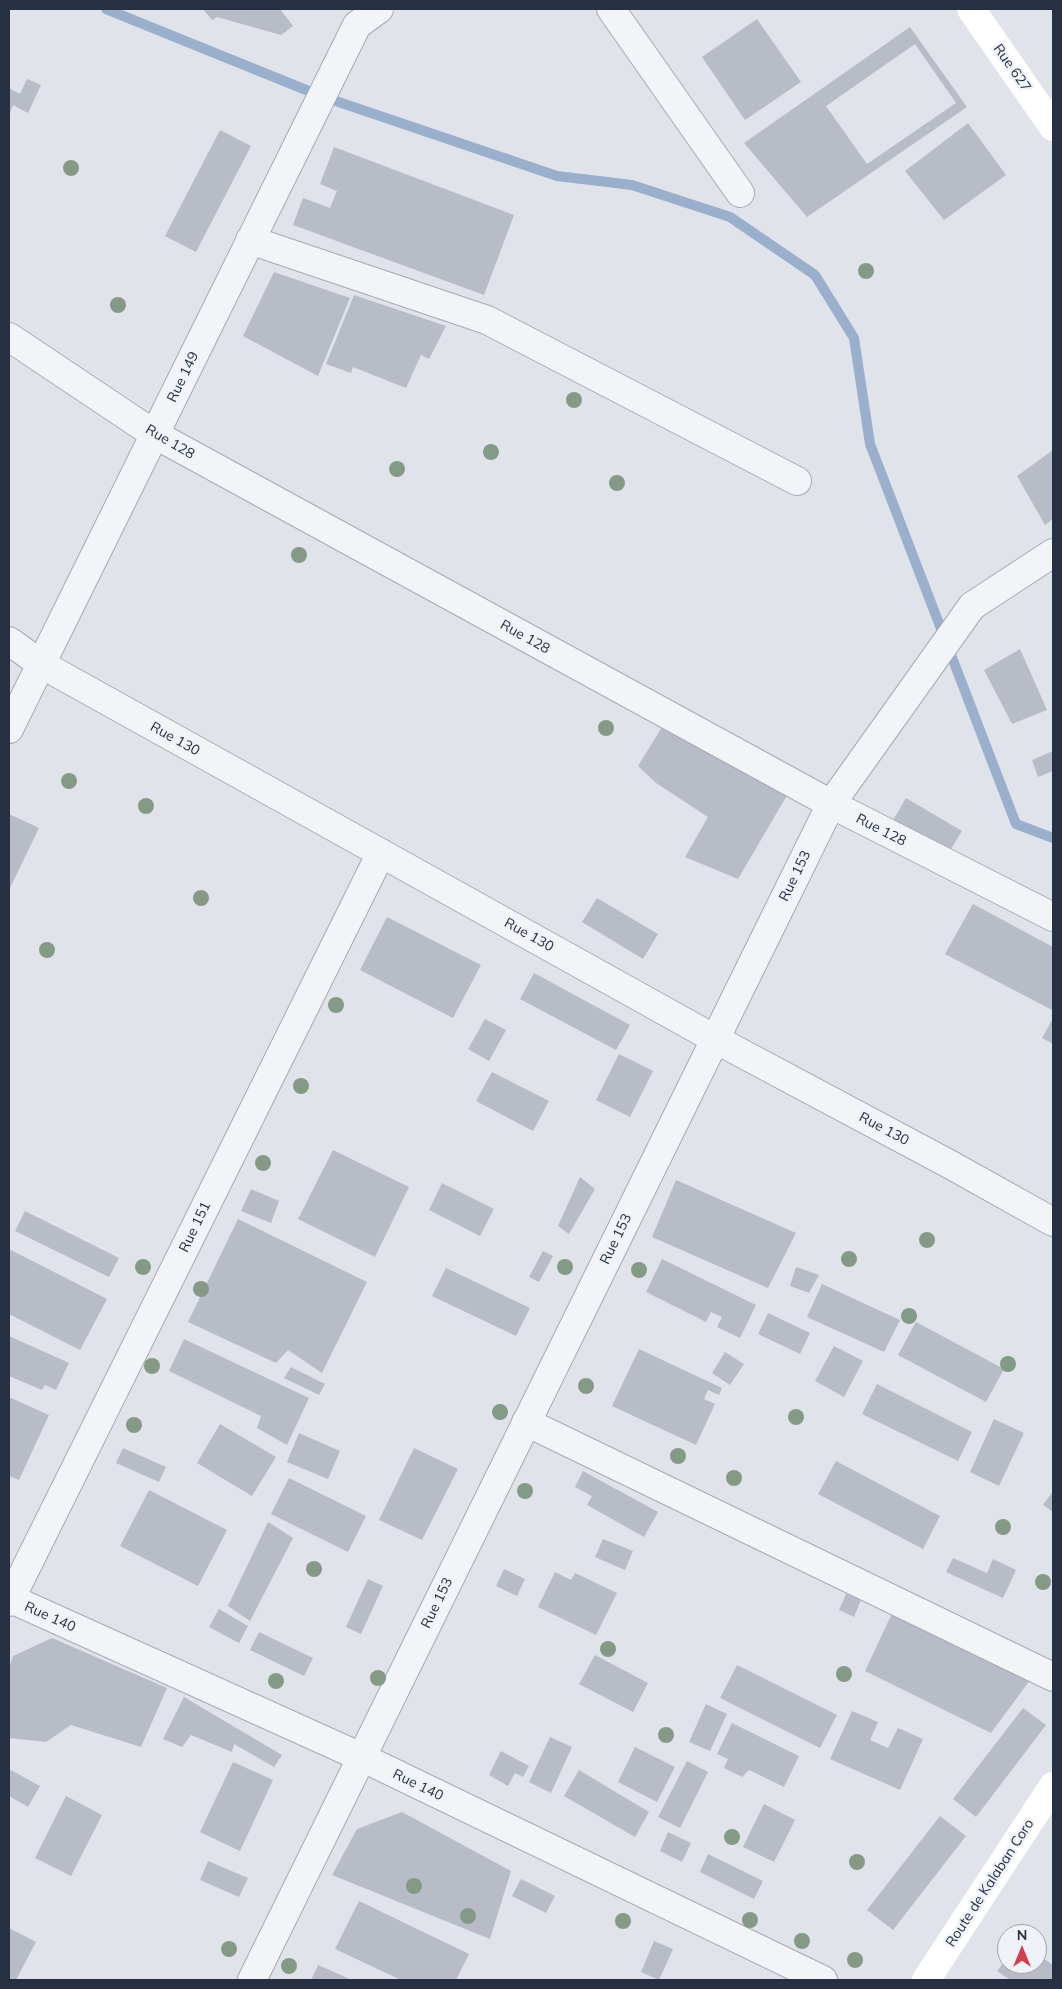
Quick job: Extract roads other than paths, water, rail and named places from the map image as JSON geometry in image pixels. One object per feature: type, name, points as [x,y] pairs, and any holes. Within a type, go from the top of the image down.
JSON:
[{"type":"main road","name":"Rue 627","points":[[971,9],[1053,127]]},
{"type":"main road","name":"Route de Kalaban Coro","points":[[926,1980],[1053,1786]]},
{"type":"street","name":"Rue 149","points":[[9,729],[357,24],[379,9]]},
{"type":"street","points":[[611,9],[740,193]]},
{"type":"street","points":[[250,240],[487,320],[798,481]]},
{"type":"street","name":"Rue 128","points":[[9,336],[154,434],[831,804],[1053,917]]},
{"type":"street","name":"Rue 153","points":[[252,1980],[831,804],[972,606],[1053,553]]},
{"type":"street","name":"Rue 130","points":[[9,641],[41,664],[715,1039],[1053,1222]]},
{"type":"street","name":"Rue 151","points":[[9,1600],[381,853]]},
{"type":"street","points":[[526,1422],[1053,1677]]},
{"type":"street","name":"Rue 140","points":[[9,1600],[361,1758],[823,1980]]},
{"type":"waterway","points":[[106,9],[321,96],[557,176],[632,185],[730,217],[815,275],[854,338],[870,444],[1016,824],[1053,838]]}]
